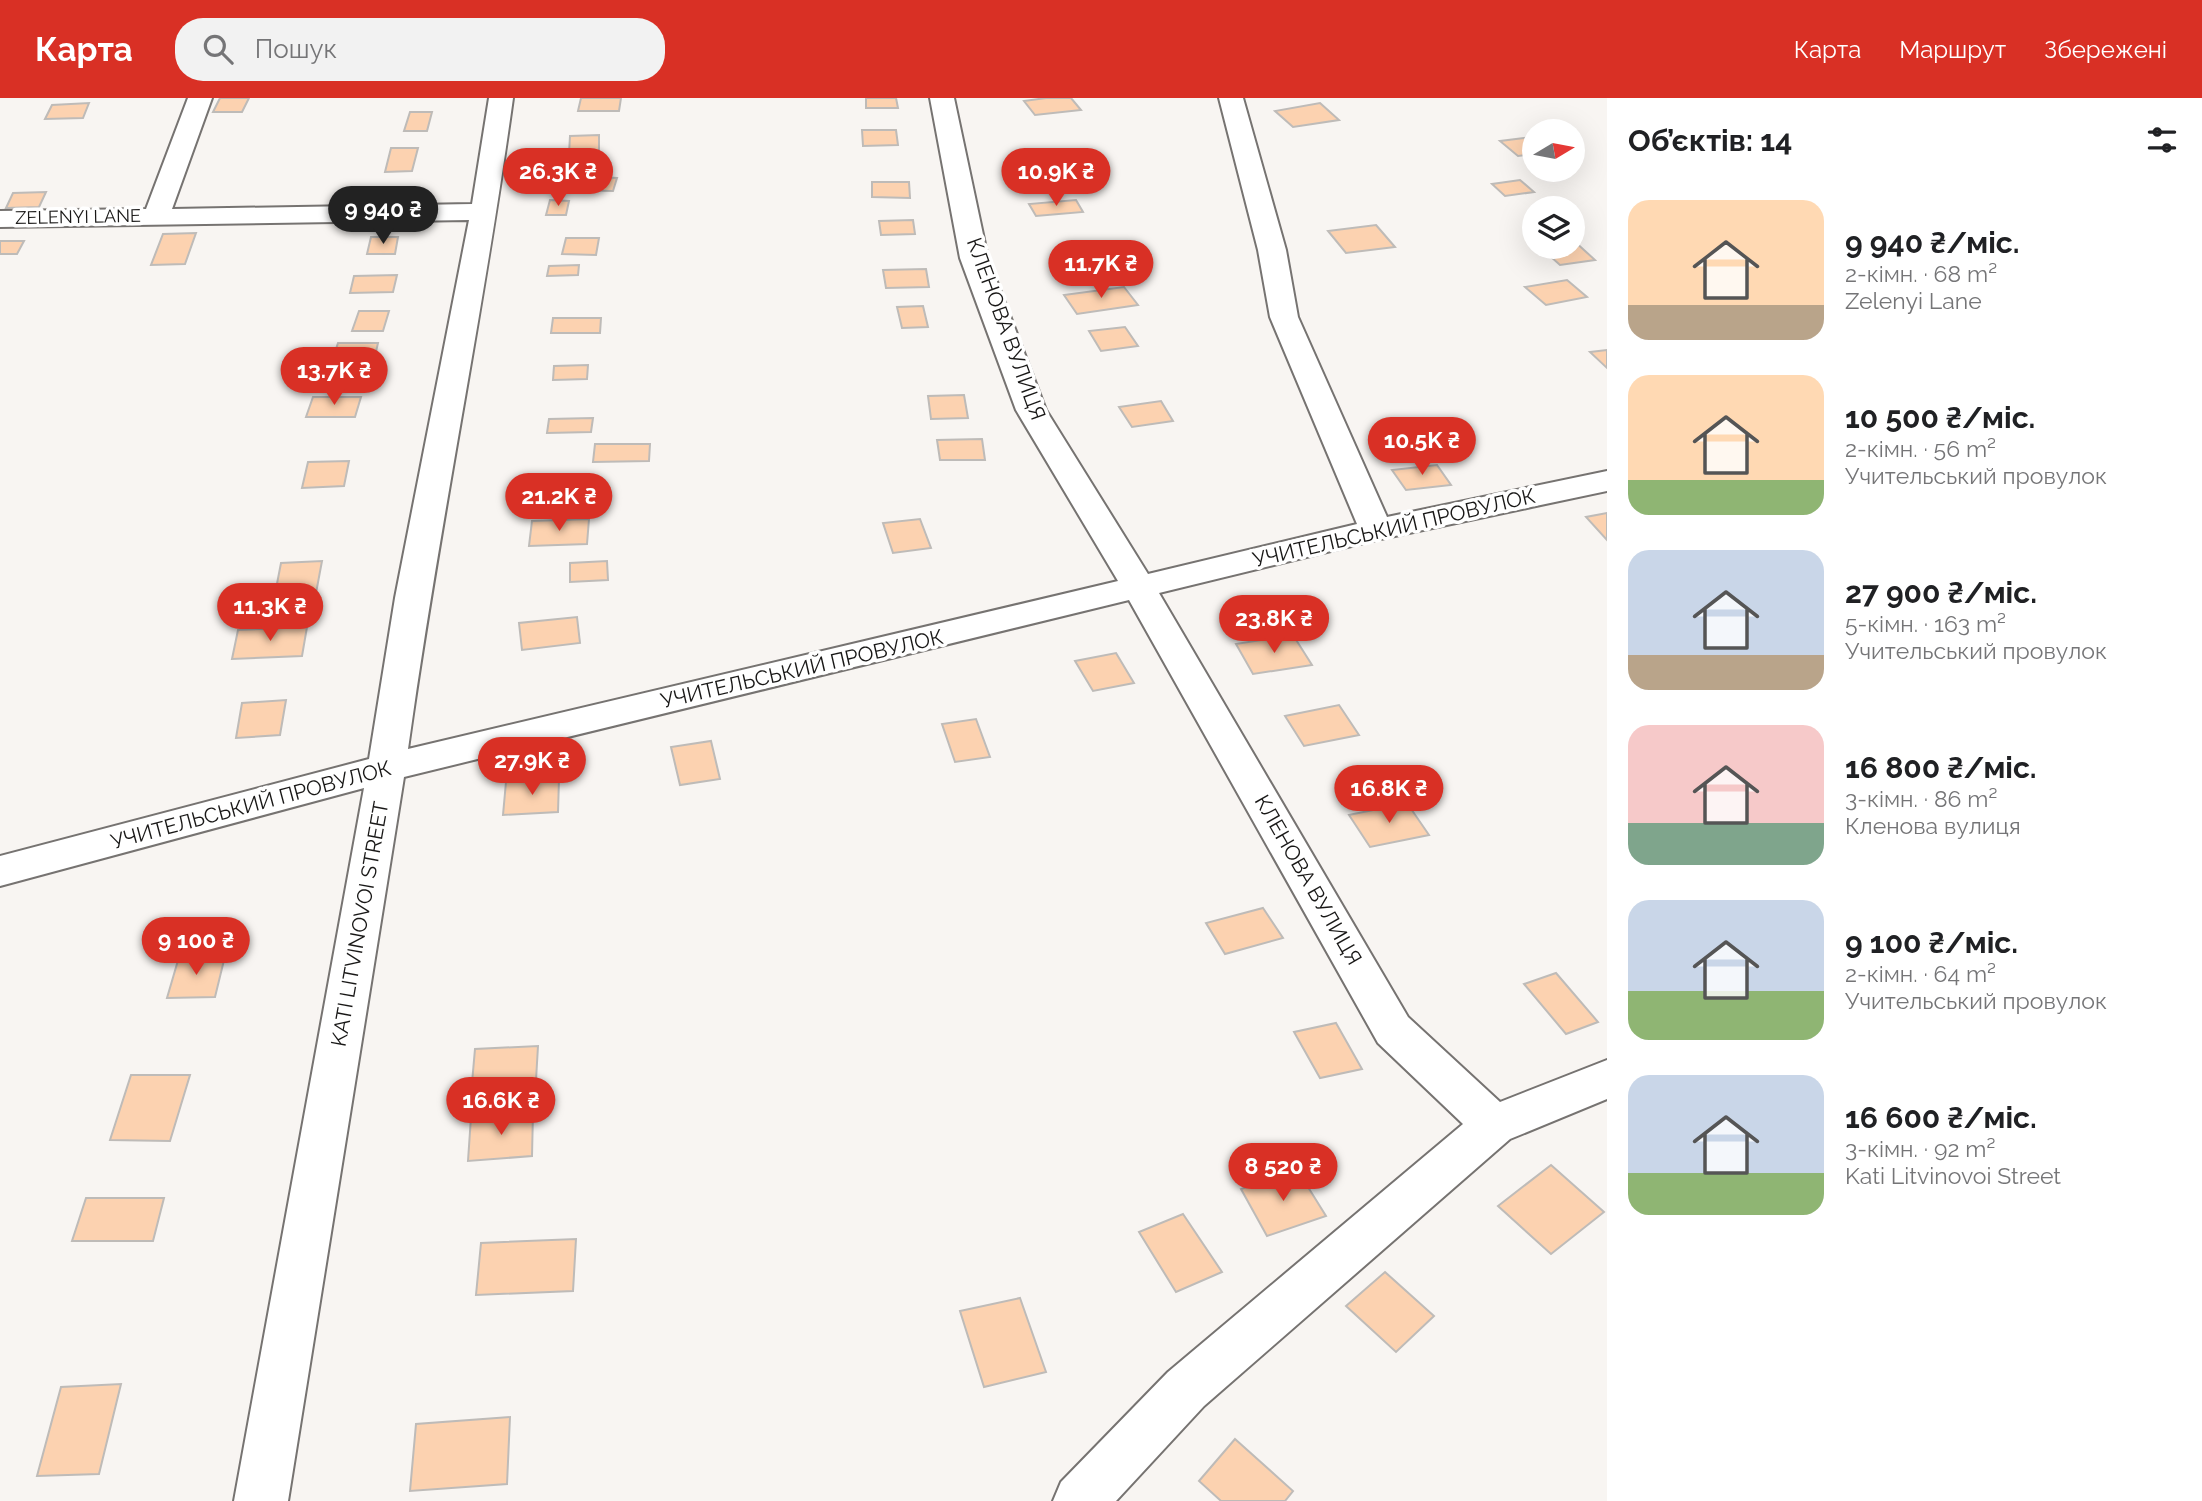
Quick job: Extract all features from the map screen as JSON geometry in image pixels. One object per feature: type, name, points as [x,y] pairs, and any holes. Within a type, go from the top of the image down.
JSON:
[{"type":"street","name":"ZELENYI LANE","points":[[156,215],[200,98]]},
{"type":"street","name":"KATI LITVINOVOI STREET","points":[[261,1501],[387,768],[412,598],[484,212],[501,98]]},
{"type":"street","name":"КЛЕНОВА ВУЛИЦЯ","points":[[942,98],[974,258],[1031,410],[1140,589],[1393,1030],[1494,1125]]},
{"type":"street","points":[[1231,98],[1272,250],[1284,317],[1376,530]]},
{"type":"street","name":"ZELENYI LANE","points":[[0,219],[484,212]]},
{"type":"street","name":"УЧИТЕЛЬСЬКИЙ ПРОВУЛОК","points":[[0,871],[387,768],[1140,589],[1376,530],[1607,481]]},
{"type":"street","points":[[1080,1501],[1186,1389],[1494,1125],[1607,1079]]},
{"type":"building","points":[[220,98],[249,98],[242,112],[213,112]]},
{"type":"building","points":[[581,98],[621,98],[619,111],[578,111]]},
{"type":"building","points":[[866,98],[896,98],[898,108],[866,108]]},
{"type":"building","points":[[1071,98],[1081,110],[1035,115],[1024,101]]},
{"type":"building","points":[[89,103],[83,118],[45,119],[52,105]]},
{"type":"building","points":[[1320,103],[1339,120],[1293,127],[1275,111]]},
{"type":"building","points":[[410,112],[432,112],[427,131],[404,131]]},
{"type":"building","points":[[862,130],[896,130],[898,145],[863,146]]},
{"type":"building","points":[[599,135],[599,153],[569,154],[570,136]]},
{"type":"building","points":[[1522,138],[1522,156],[1518,156],[1500,141]]},
{"type":"building","points":[[391,148],[418,148],[412,171],[385,172]]},
{"type":"building","points":[[1047,157],[1055,167],[1012,172],[1005,162]]},
{"type":"building","points":[[572,176],[617,178],[613,191],[567,190]]},
{"type":"building","points":[[1520,180],[1534,192],[1505,196],[1492,184]]},
{"type":"building","points":[[872,182],[909,182],[910,198],[872,197]]},
{"type":"building","points":[[46,192],[39,207],[6,208],[13,193]]},
{"type":"building","points":[[550,200],[569,201],[566,215],[546,215]]},
{"type":"building","points":[[1076,200],[1083,212],[1036,216],[1029,204]]},
{"type":"building","points":[[913,220],[915,234],[881,235],[879,221]]},
{"type":"building","points":[[1376,225],[1395,247],[1346,253],[1328,231]]},
{"type":"building","points":[[196,233],[185,264],[151,265],[163,234]]},
{"type":"building","points":[[371,237],[398,237],[395,254],[367,254]]},
{"type":"building","points":[[566,238],[599,238],[596,255],[562,254]]},
{"type":"building","points":[[0,241],[24,241],[17,254],[0,254]]},
{"type":"building","points":[[1585,251],[1595,260],[1560,265],[1553,259],[1585,259]]},
{"type":"building","points":[[579,265],[578,275],[547,276],[549,266]]},
{"type":"building","points":[[926,269],[929,287],[886,288],[883,270]]},
{"type":"building","points":[[397,275],[393,292],[350,293],[354,276]]},
{"type":"building","points":[[1567,280],[1587,297],[1546,305],[1525,287]]},
{"type":"building","points":[[1124,287],[1138,305],[1077,314],[1064,295]]},
{"type":"building","points":[[923,306],[928,327],[902,328],[897,307]]},
{"type":"building","points":[[359,311],[389,311],[383,331],[352,331]]},
{"type":"building","points":[[553,318],[601,318],[600,333],[551,333]]},
{"type":"building","points":[[1125,327],[1138,346],[1101,351],[1089,331]]},
{"type":"building","points":[[338,343],[378,343],[374,360],[332,361]]},
{"type":"building","points":[[1607,350],[1607,368],[1590,352]]},
{"type":"building","points":[[588,365],[587,379],[553,380],[554,366]]},
{"type":"building","points":[[964,395],[968,418],[931,419],[928,396]]},
{"type":"building","points":[[313,397],[361,397],[355,417],[306,417]]},
{"type":"building","points":[[1161,401],[1173,421],[1132,427],[1119,407]]},
{"type":"building","points":[[593,418],[591,432],[547,433],[549,419]]},
{"type":"building","points":[[982,439],[985,460],[940,460],[937,440]]},
{"type":"building","points":[[595,444],[650,444],[649,461],[593,462]]},
{"type":"building","points":[[349,461],[344,486],[302,488],[308,462]]},
{"type":"building","points":[[1437,465],[1451,485],[1406,490],[1392,470]]},
{"type":"building","points":[[1607,513],[1607,540],[1586,517]]},
{"type":"building","points":[[589,519],[587,544],[529,546],[532,521]]},
{"type":"building","points":[[920,519],[931,548],[893,553],[883,523]]},
{"type":"building","points":[[322,561],[316,593],[275,594],[281,563]]},
{"type":"building","points":[[607,561],[608,580],[570,582],[570,563]]},
{"type":"building","points":[[577,617],[580,643],[522,650],[519,623]]},
{"type":"building","points":[[307,627],[302,656],[232,659],[238,630]]},
{"type":"building","points":[[1293,635],[1312,665],[1253,674],[1236,644]]},
{"type":"building","points":[[1116,653],[1134,683],[1093,691],[1075,661]]},
{"type":"building","points":[[286,700],[280,735],[236,738],[242,703]]},
{"type":"building","points":[[1339,705],[1359,735],[1304,746],[1285,716]]},
{"type":"building","points":[[976,719],[990,757],[955,762],[942,724]]},
{"type":"building","points":[[711,741],[720,779],[680,785],[671,747]]},
{"type":"building","points":[[559,779],[558,812],[503,815],[506,782]]},
{"type":"building","points":[[1407,803],[1429,835],[1370,847],[1349,815]]},
{"type":"building","points":[[1263,908],[1283,938],[1225,954],[1206,923]]},
{"type":"building","points":[[225,956],[215,997],[167,998],[179,957]]},
{"type":"building","points":[[1556,973],[1598,1022],[1566,1034],[1524,984]]},
{"type":"building","points":[[1336,1023],[1362,1069],[1320,1078],[1294,1032]]},
{"type":"building","points":[[538,1046],[536,1080],[472,1083],[475,1049]]},
{"type":"building","points":[[131,1075],[190,1075],[170,1141],[110,1140]]},
{"type":"building","points":[[533,1112],[532,1156],[468,1161],[471,1117]]},
{"type":"building","points":[[1551,1165],[1604,1212],[1551,1254],[1498,1206]]},
{"type":"building","points":[[1298,1171],[1326,1216],[1267,1236],[1241,1189]]},
{"type":"building","points":[[86,1198],[164,1198],[153,1241],[72,1241]]},
{"type":"building","points":[[1183,1214],[1222,1272],[1176,1292],[1139,1232]]},
{"type":"building","points":[[576,1239],[573,1291],[476,1295],[481,1243]]},
{"type":"building","points":[[1385,1272],[1434,1316],[1396,1352],[1346,1306]]},
{"type":"building","points":[[1020,1298],[1046,1372],[984,1387],[960,1311]]},
{"type":"building","points":[[121,1384],[99,1474],[37,1476],[61,1387]]},
{"type":"building","points":[[510,1417],[507,1484],[410,1491],[416,1424]]},
{"type":"building","points":[[1235,1439],[1293,1491],[1285,1501],[1221,1501],[1199,1481]]}]
